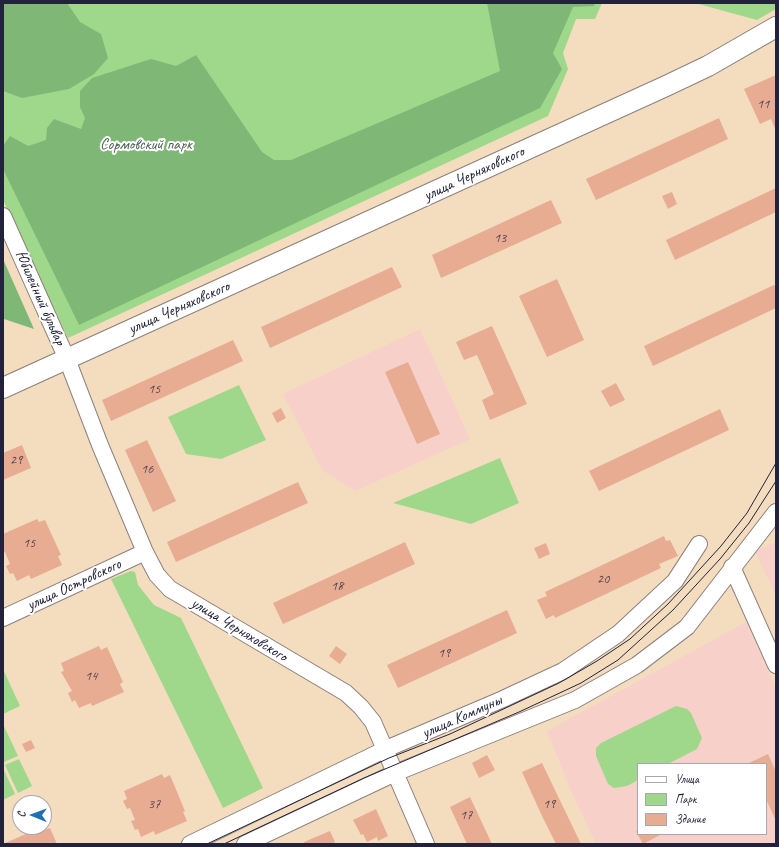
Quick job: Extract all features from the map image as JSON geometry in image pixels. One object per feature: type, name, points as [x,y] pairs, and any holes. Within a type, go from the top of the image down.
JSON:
[{"type":"main road","name":"улица Черняховского","points":[[67,359],[708,66],[776,27]]},
{"type":"main road","points":[[3,388],[67,359]]},
{"type":"street","name":"Юбилейный бульвар","points":[[3,216],[67,359]]},
{"type":"street","name":"улица Черняховского","points":[[67,359],[100,445],[145,552],[157,575],[170,589],[346,693],[361,707],[373,722],[426,844]]},
{"type":"street","name":"улица Коммуны","points":[[190,844],[390,760],[575,700],[637,666],[687,628],[732,567],[776,512]]},
{"type":"street","name":"улица Коммуны","points":[[245,844],[390,760],[503,699],[563,671],[618,634],[675,581],[698,544]]},
{"type":"street","name":"улица Островского","points":[[3,618],[145,552]]},
{"type":"street","points":[[732,567],[776,665]]},
{"type":"shaded area","points":[[420,329],[470,439],[355,491],[322,470],[283,394]]},
{"type":"shaded area","points":[[776,542],[776,596],[755,551]]},
{"type":"shaded area","points":[[746,622],[776,688],[776,844],[596,844],[572,793],[547,731]]},
{"type":"green space","name":"Сормовский парк","points":[[3,3],[602,3],[595,19],[576,19],[563,53],[568,69],[548,116],[68,338],[3,200]]},
{"type":"green space","points":[[3,3],[67,3],[80,22],[101,34],[108,58],[94,74],[69,89],[22,98],[3,91]]},
{"type":"green space","points":[[487,3],[595,3],[594,6],[573,7],[553,53],[562,69],[540,108],[79,325],[3,169],[3,146],[10,136],[28,146],[46,140],[47,128],[54,119],[81,129],[85,118],[80,107],[80,91],[92,78],[151,59],[176,66],[196,55],[262,152],[274,160],[291,160],[500,71]]},
{"type":"green space","points":[[695,3],[776,3],[776,9],[757,20]]},
{"type":"green space","points":[[3,259],[34,329],[4,319]]},
{"type":"green space","points":[[239,385],[266,440],[221,459],[186,454],[168,417]]},
{"type":"green space","points":[[500,458],[519,503],[471,524],[393,503]]},
{"type":"green space","points":[[131,571],[135,572],[138,585],[154,605],[181,618],[263,788],[223,808],[111,579]]},
{"type":"green space","points":[[3,669],[20,706],[3,714]]},
{"type":"green space","points":[[676,706],[687,709],[691,713],[702,738],[697,749],[670,763],[637,763],[637,781],[627,786],[614,788],[608,784],[596,756],[596,748],[601,743]]},
{"type":"green space","points":[[3,724],[18,756],[4,762],[3,760]]},
{"type":"green space","points":[[19,759],[32,786],[18,793],[5,765]]},
{"type":"green space","points":[[3,768],[15,794],[3,800]]},
{"type":"building","points":[[776,75],[776,131],[771,119],[760,124],[744,89]]},
{"type":"building","points":[[719,118],[728,139],[596,200],[586,179]]},
{"type":"building","points":[[776,188],[776,212],[675,260],[666,240]]},
{"type":"building","points":[[672,192],[677,204],[668,209],[662,196]]},
{"type":"building","points":[[551,200],[562,223],[441,278],[432,255]]},
{"type":"building","points":[[392,267],[402,287],[270,348],[261,327]]},
{"type":"building","points":[[557,279],[584,340],[547,357],[519,296]]},
{"type":"building","points":[[774,285],[776,288],[776,308],[653,366],[644,346]]},
{"type":"building","points":[[492,326],[527,404],[490,420],[482,400],[494,394],[477,355],[464,360],[456,342]]},
{"type":"building","points":[[233,340],[243,361],[111,421],[102,400]]},
{"type":"building","points":[[408,362],[440,434],[417,444],[385,372]]},
{"type":"building","points":[[616,383],[625,400],[610,407],[601,391]]},
{"type":"building","points":[[281,408],[286,418],[277,423],[272,413]]},
{"type":"building","points":[[720,409],[729,430],[599,491],[589,471]]},
{"type":"building","points":[[147,440],[176,501],[153,512],[125,450]]},
{"type":"building","points":[[22,445],[31,468],[3,480],[3,453]]},
{"type":"building","points":[[298,482],[308,503],[176,562],[167,542]]},
{"type":"building","points":[[37,519],[39,522],[45,520],[61,555],[58,556],[62,565],[31,579],[29,575],[17,581],[13,573],[10,574],[6,566],[10,564],[5,552],[3,553],[3,534]]},
{"type":"building","points":[[664,536],[666,541],[670,540],[678,556],[659,564],[661,568],[555,618],[554,615],[546,619],[537,600],[547,596],[545,592]]},
{"type":"building","points":[[405,542],[415,564],[283,624],[273,603]]},
{"type":"building","points":[[546,543],[550,554],[539,559],[534,548]]},
{"type":"building","points":[[507,610],[517,633],[398,688],[387,665]]},
{"type":"building","points":[[99,646],[101,650],[107,647],[123,682],[120,684],[124,692],[92,706],[91,703],[79,708],[75,700],[72,702],[68,693],[72,691],[61,672],[64,671],[61,663]]},
{"type":"building","points":[[336,646],[347,654],[340,664],[329,656]]},
{"type":"building","points":[[31,740],[35,748],[26,752],[22,744]]},
{"type":"building","points":[[768,754],[776,772],[776,821],[767,801],[767,763],[749,763]]},
{"type":"building","points":[[487,755],[495,770],[479,778],[472,763]]},
{"type":"building","points":[[542,763],[581,844],[556,844],[542,816],[522,772]]},
{"type":"building","points":[[162,774],[164,778],[170,775],[185,811],[183,812],[187,821],[155,835],[154,831],[141,837],[138,829],[135,830],[131,821],[135,820],[130,808],[127,809],[123,801],[127,799],[124,791]]},
{"type":"building","points":[[470,797],[492,844],[467,844],[450,807]]},
{"type":"building","points":[[376,809],[388,836],[378,841],[377,837],[367,842],[363,834],[361,835],[353,820]]},
{"type":"building","points":[[330,831],[335,842],[332,844],[305,844],[304,842]]},
{"type":"building","points":[[52,833],[57,844],[3,844],[24,835],[52,835]]},
{"type":"building","points":[[638,835],[660,835],[643,844]]},
{"type":"tram line","points":[[207,844],[389,758],[450,734],[559,683],[597,661],[630,639],[668,604],[721,546],[747,513],[776,463]]},
{"type":"tram line","points":[[224,844],[364,778],[519,712],[581,683],[618,660],[673,610],[720,559],[749,523],[776,481]]}]
